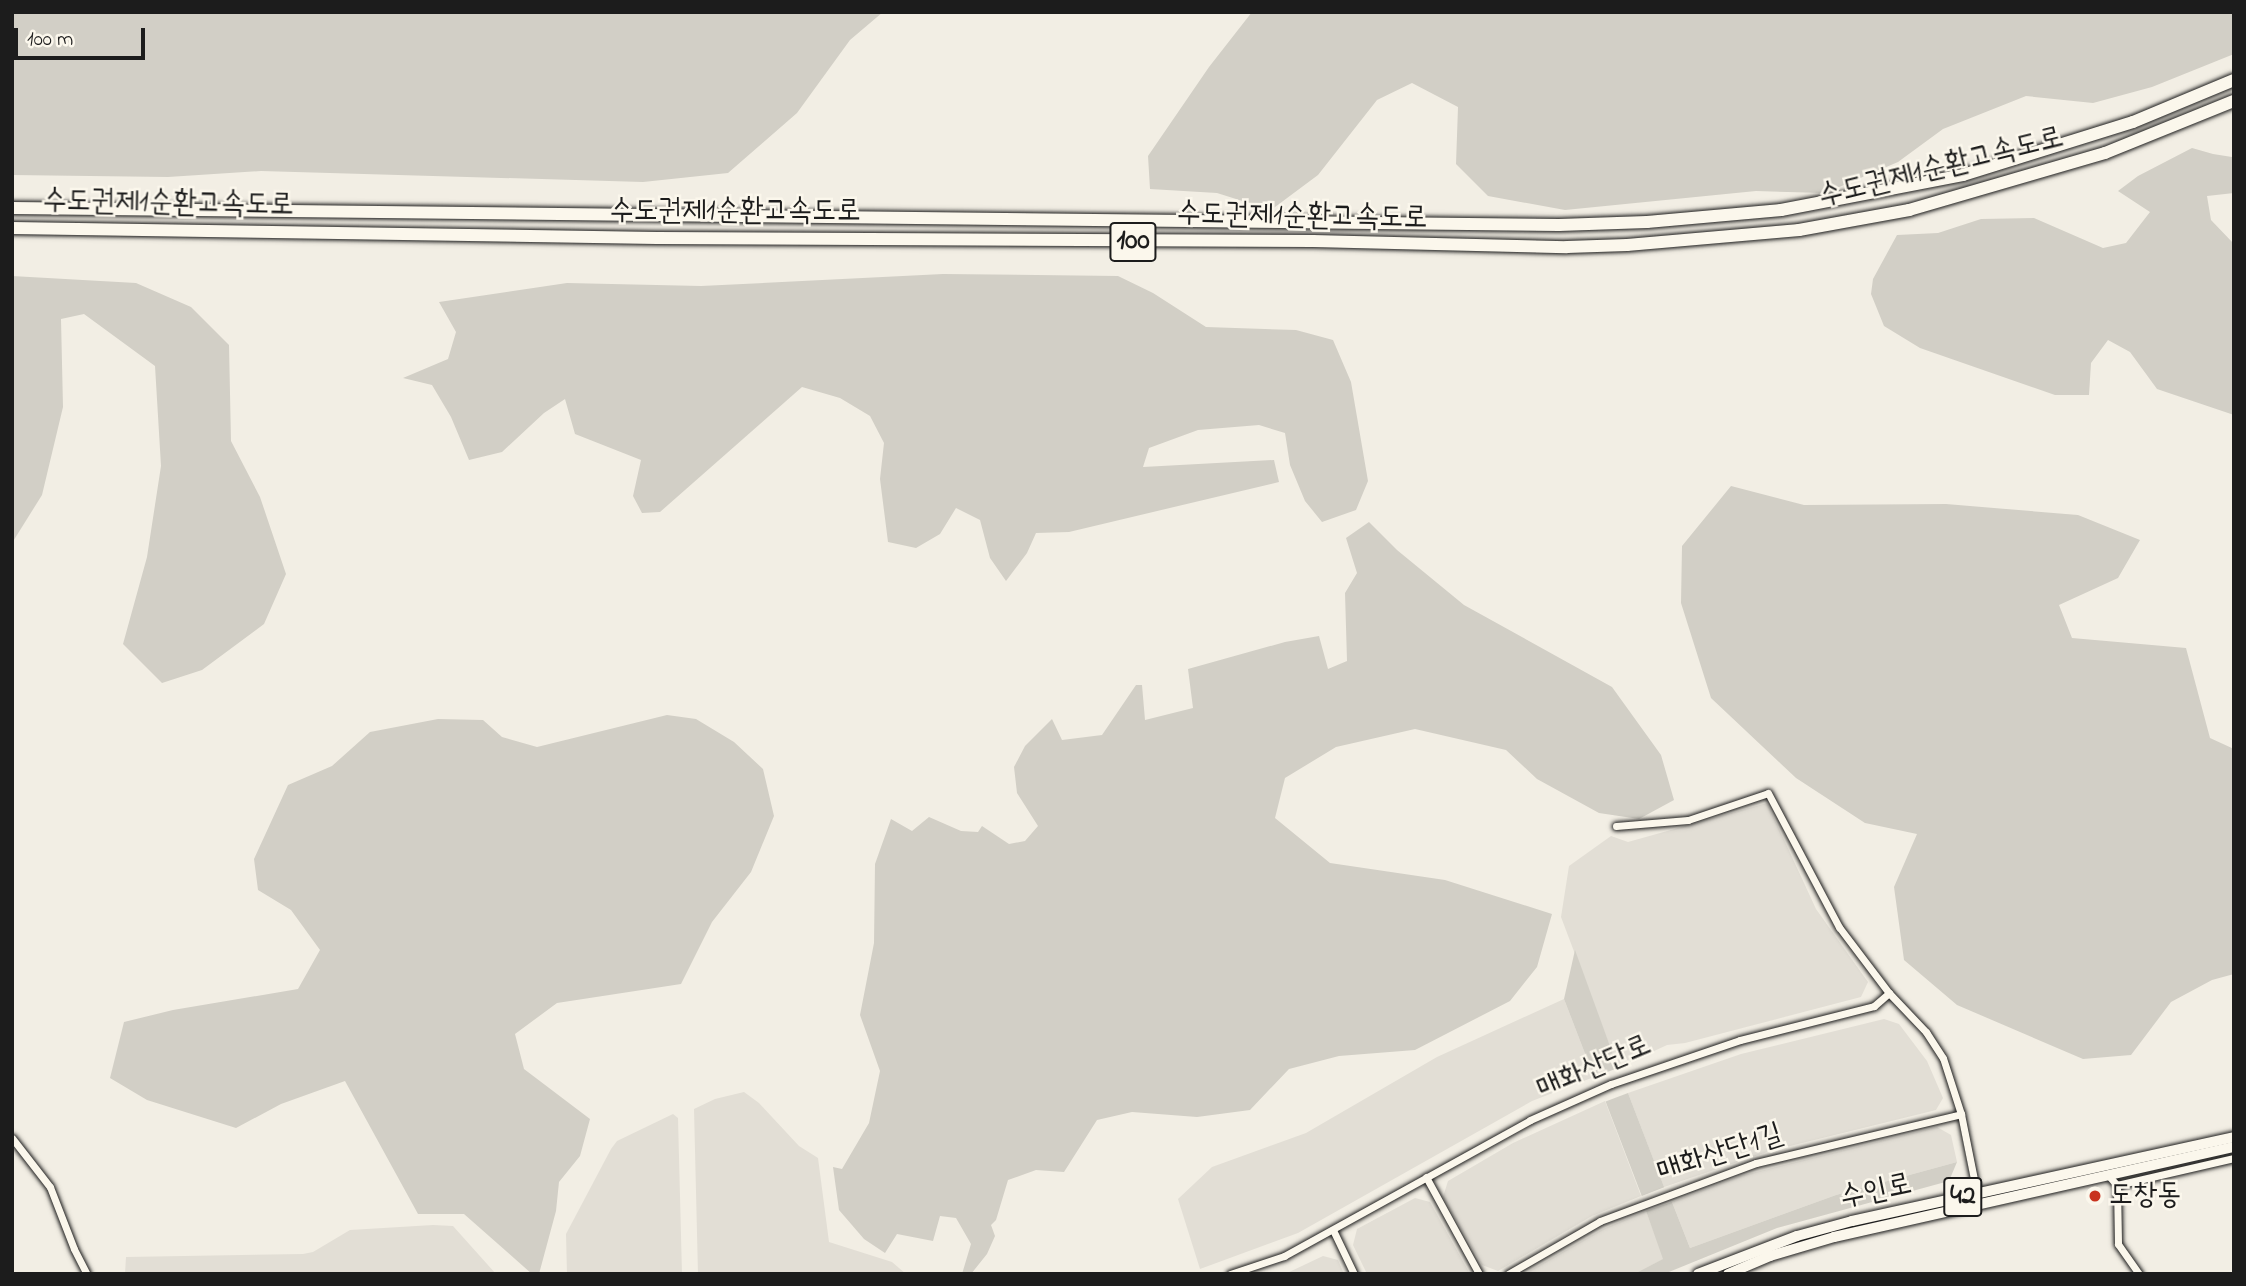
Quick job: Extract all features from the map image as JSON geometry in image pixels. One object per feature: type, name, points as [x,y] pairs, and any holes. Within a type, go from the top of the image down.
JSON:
[{"type":"highway","name":"수도권제1순환고속도로","points":[[12,208],[1559,225],[1647,222],[1782,210],[1963,175],[2133,122],[2234,80]]},
{"type":"highway","name":"수도권제1순환고속도로","points":[[12,228],[657,238],[1313,241],[1517,247],[1628,245],[1799,230],[1909,209],[2105,153],[2234,101]]},
{"type":"main road","name":"수인로","points":[[1698,1274],[1797,1236],[2234,1137]]},
{"type":"main road","name":"수인로","points":[[1728,1274],[1770,1256],[1834,1237],[2234,1147]]},
{"type":"street","points":[[1616,826],[1688,820],[1768,793],[1822,900],[1889,993],[1926,1032],[1942,1058],[1961,1114],[1977,1194]]},
{"type":"street","name":"매화산단로","points":[[1230,1274],[1284,1256],[1530,1120],[1611,1084],[1740,1040],[1874,1006],[1889,993]]},
{"type":"street","name":"매화산단1길","points":[[1508,1274],[1600,1220],[1731,1171],[1833,1143],[1961,1114]]},
{"type":"street","points":[[12,1138],[50,1187],[74,1249],[87,1274]]},
{"type":"street","points":[[2117,1185],[2234,1158]]},
{"type":"street","points":[[2107,1174],[2117,1185],[2118,1244],[2139,1274]]},
{"type":"street","points":[[1426,1177],[1479,1274]]},
{"type":"street","points":[[1333,1230],[1354,1274]]},
{"type":"shaded area","points":[[12,12],[883,12],[850,40],[797,113],[728,173],[643,182],[261,171],[168,177],[12,175]]},
{"type":"shaded area","points":[[1252,12],[2234,12],[2234,54],[2152,87],[2093,103],[2026,96],[1943,129],[1898,162],[1825,193],[1756,191],[1565,210],[1488,196],[1456,164],[1458,107],[1412,83],[1377,100],[1318,175],[1271,210],[1217,193],[1150,189],[1148,156],[1209,67]]},
{"type":"shaded area","points":[[2192,148],[2232,157],[2234,154],[2234,193],[2207,196],[2211,220],[2234,244],[2234,415],[2157,389],[2130,352],[2108,340],[2091,363],[2089,395],[2055,395],[1920,348],[1884,326],[1871,294],[1873,279],[1897,235],[1938,233],[1981,219],[2034,218],[2103,248],[2126,243],[2150,212],[2118,191],[2138,176]]},
{"type":"shaded area","points":[[943,274],[1118,276],[1153,293],[1206,327],[1296,330],[1333,340],[1351,382],[1368,481],[1356,510],[1322,522],[1305,501],[1290,465],[1285,433],[1259,425],[1198,430],[1149,448],[1143,467],[1274,460],[1279,482],[1069,532],[1036,533],[1027,553],[1006,581],[990,558],[980,520],[956,508],[940,534],[916,548],[888,542],[880,479],[884,443],[870,416],[840,398],[802,387],[660,512],[642,513],[633,496],[641,460],[575,434],[565,399],[544,413],[502,452],[469,460],[451,417],[432,385],[403,378],[448,359],[456,332],[439,302],[567,283],[701,286]]},
{"type":"shaded area","points":[[12,276],[136,283],[191,307],[229,345],[231,441],[260,497],[286,574],[264,624],[202,670],[162,683],[123,644],[147,557],[161,466],[155,366],[84,314],[61,319],[63,407],[42,495],[12,543]]},
{"type":"shaded area","points":[[1731,486],[1804,505],[1946,504],[2078,515],[2140,540],[2118,578],[2059,605],[2072,638],[2186,648],[2210,738],[2234,749],[2234,974],[2212,980],[2171,1002],[2131,1055],[2083,1059],[1957,1005],[1904,960],[1894,887],[1917,834],[1865,823],[1796,778],[1711,698],[1681,603],[1682,546]]},
{"type":"shaded area","points":[[1369,522],[1397,550],[1464,605],[1612,687],[1661,755],[1674,800],[1639,819],[1599,813],[1537,779],[1506,750],[1415,729],[1336,747],[1285,778],[1275,818],[1330,863],[1445,880],[1552,914],[1537,967],[1510,1001],[1415,1050],[1339,1056],[1289,1069],[1250,1110],[1197,1117],[1132,1112],[1097,1120],[1064,1172],[1036,1170],[1008,1180],[996,1220],[991,1225],[995,1236],[987,1254],[971,1274],[962,1274],[971,1244],[956,1218],[940,1216],[933,1241],[897,1234],[885,1253],[864,1239],[839,1210],[833,1167],[842,1169],[869,1123],[880,1071],[860,1015],[874,943],[875,864],[891,819],[912,831],[929,817],[961,831],[978,832],[982,826],[1009,844],[1025,841],[1038,826],[1017,793],[1014,767],[1025,746],[1052,719],[1062,740],[1102,735],[1136,685],[1142,685],[1145,720],[1193,708],[1188,669],[1285,642],[1319,636],[1328,669],[1347,661],[1345,593],[1357,573],[1346,538]]},
{"type":"shaded area","points":[[667,715],[696,719],[734,742],[763,769],[774,816],[751,872],[712,922],[681,984],[557,1003],[515,1034],[524,1069],[590,1119],[580,1156],[559,1182],[556,1211],[539,1274],[532,1274],[464,1214],[418,1214],[345,1081],[281,1104],[236,1128],[147,1100],[110,1078],[124,1022],[173,1010],[298,989],[320,950],[291,910],[258,890],[254,859],[288,785],[332,766],[370,732],[438,719],[483,720],[502,737],[537,747]]},
{"type":"shaded area","points":[[1767,803],[1816,909],[1868,982],[1861,997],[1685,1043],[1667,1045],[1618,1068],[1561,917],[1569,866],[1611,836],[1628,842]]},
{"type":"shaded area","points":[[1575,950],[1618,1068],[1594,1077],[1564,999]]},
{"type":"shaded area","points":[[1564,999],[1594,1077],[1532,1101],[1298,1233],[1200,1269],[1178,1199],[1212,1167],[1306,1133],[1437,1057]]},
{"type":"shaded area","points":[[1884,1019],[1899,1024],[1927,1061],[1943,1098],[1936,1110],[1770,1151],[1664,1187],[1628,1093],[1741,1054]]},
{"type":"shaded area","points":[[744,1092],[759,1103],[799,1146],[818,1158],[829,1242],[892,1262],[906,1274],[698,1274],[694,1109],[715,1099]]},
{"type":"shaded area","points":[[1628,1093],[1664,1187],[1642,1196],[1606,1102]]},
{"type":"shaded area","points":[[1605,1101],[1641,1196],[1592,1216],[1498,1271],[1482,1265],[1443,1197],[1448,1181],[1513,1143]]},
{"type":"shaded area","points":[[673,1114],[678,1118],[682,1274],[567,1274],[566,1234],[611,1149],[617,1141]]},
{"type":"shaded area","points":[[1937,1127],[1951,1135],[1957,1162],[1836,1195],[1690,1248],[1672,1202],[1740,1176]]},
{"type":"shaded area","points":[[1957,1162],[1949,1181],[1777,1228],[1664,1274],[1634,1274],[1663,1259],[1646,1211],[1672,1202],[1690,1248],[1836,1195]]},
{"type":"shaded area","points":[[1415,1198],[1430,1202],[1470,1274],[1367,1274],[1353,1245],[1357,1229]]},
{"type":"shaded area","points":[[1646,1211],[1664,1259],[1634,1274],[1524,1274],[1603,1229]]},
{"type":"shaded area","points":[[453,1226],[496,1274],[125,1274],[126,1257],[303,1254],[313,1252],[350,1230]]},
{"type":"shaded area","points":[[1323,1256],[1338,1260],[1344,1274],[1285,1274]]},
{"type":"place","name":"도창동","points":[[2095,1196]]}]
